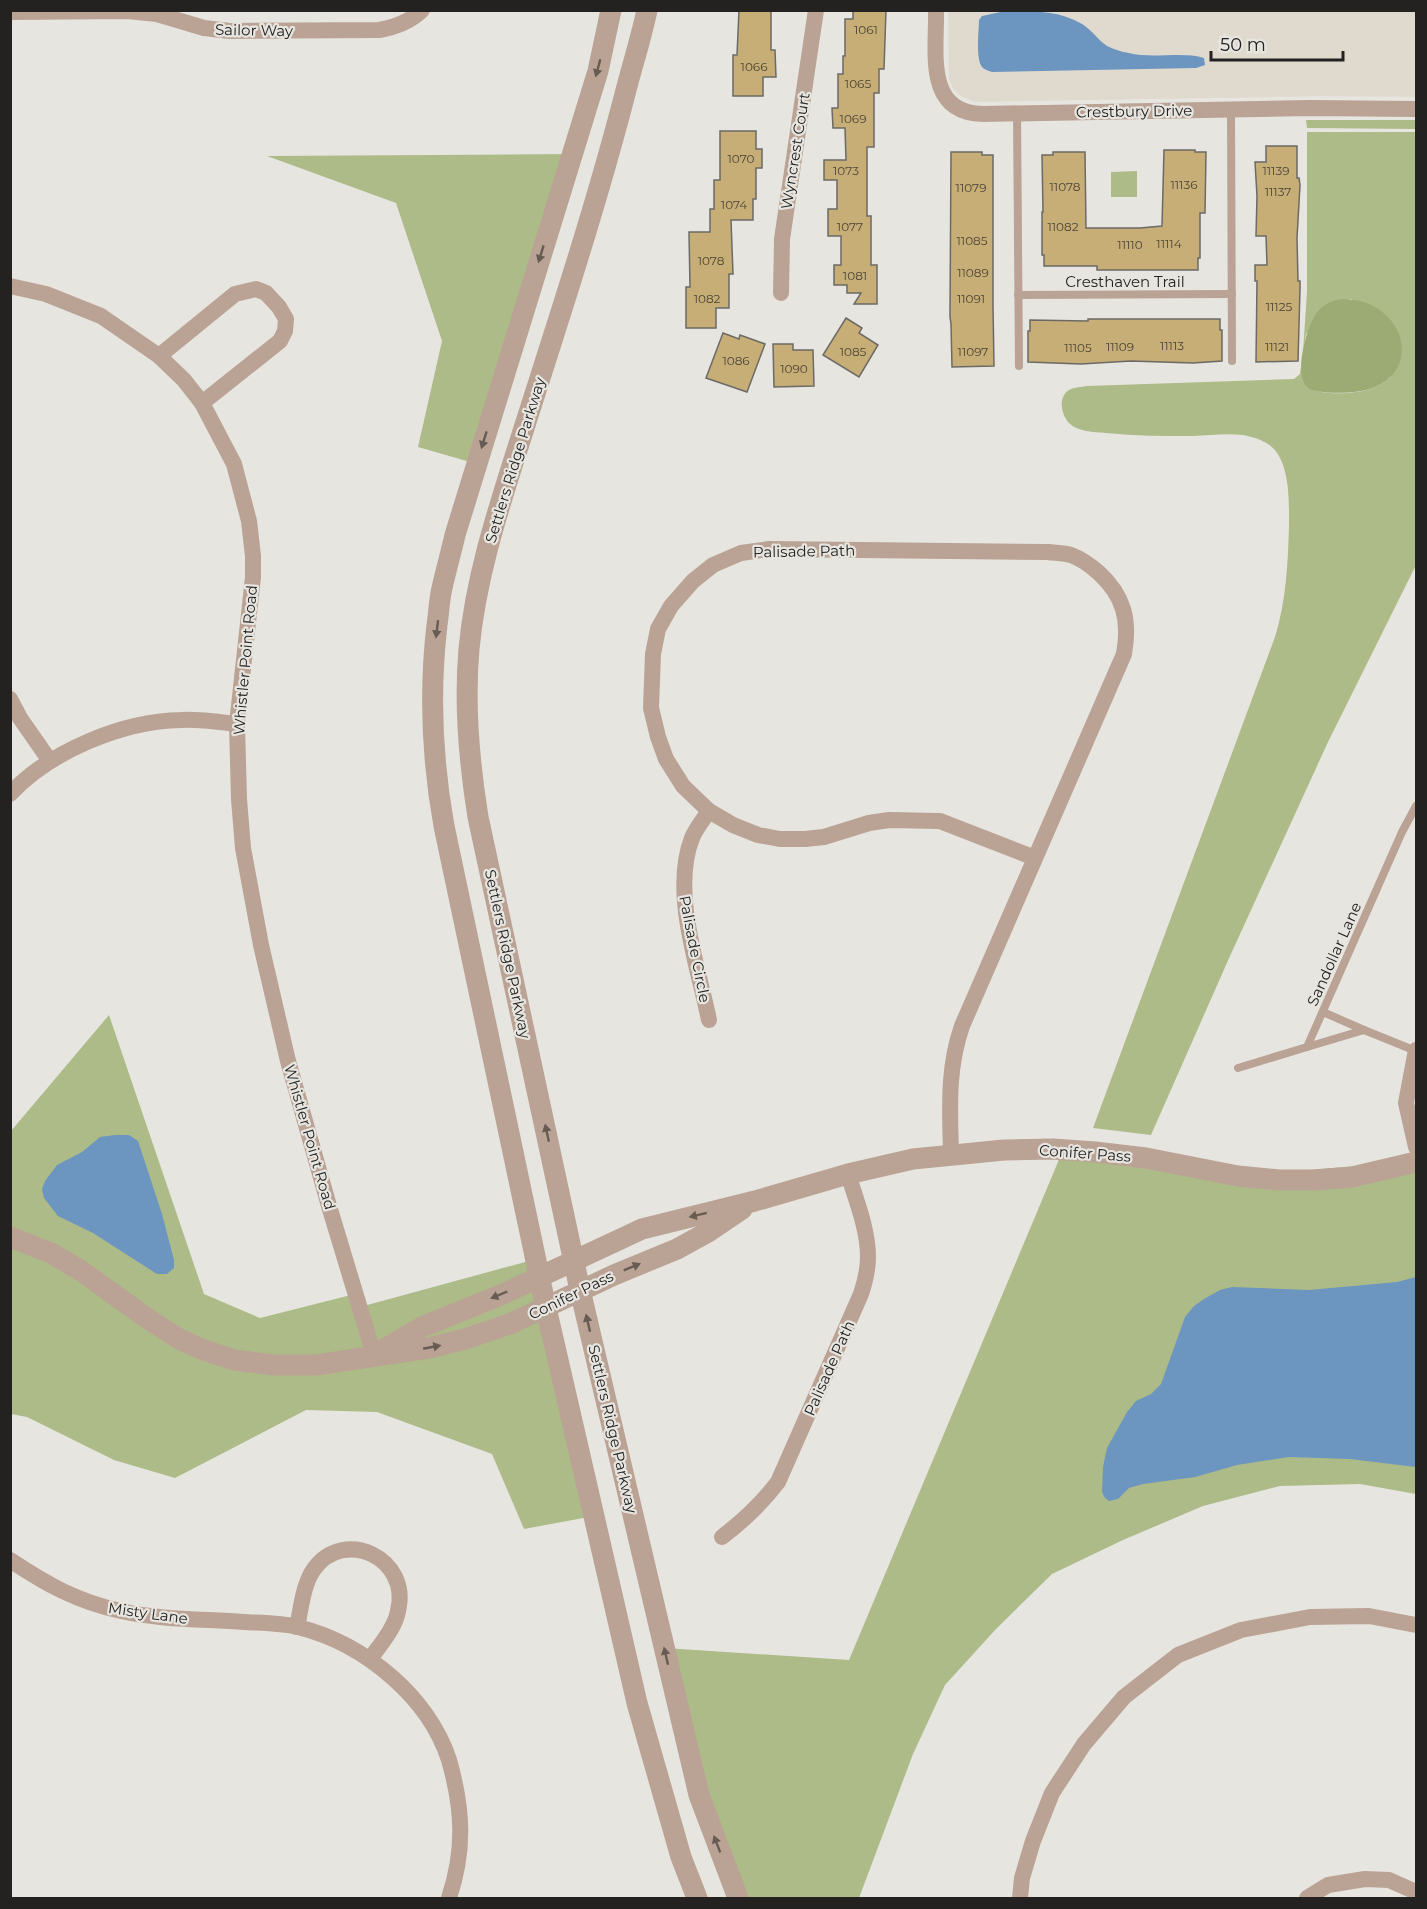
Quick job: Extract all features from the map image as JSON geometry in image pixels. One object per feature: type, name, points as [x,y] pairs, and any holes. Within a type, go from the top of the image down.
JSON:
[{"type":"street","name":"Sailor Way","points":[[10,12],[127,11],[179,15],[204,28],[230,31],[380,30],[397,27],[415,17],[422,10]]},
{"type":"street","points":[[611,10],[598,71],[455,535],[441,590],[434,648],[432,701],[436,784],[539,1277],[637,1703],[681,1857],[697,1899]]},
{"type":"street","name":"Settlers Ridge Parkway","points":[[647,10],[607,165],[488,550],[474,617],[466,697],[471,774],[478,817],[580,1290],[699,1795],[738,1899]]},
{"type":"street","name":"Wyncrest Court","points":[[781,293],[783,233],[816,10]]},
{"type":"street","name":"Crestbury Drive","points":[[936,10],[937,79],[945,97],[957,107],[968,112],[1416,109]]},
{"type":"street","name":"Whistler Point Road","points":[[10,286],[55,297],[101,316],[159,356],[184,380],[202,403],[234,464],[249,521],[253,556],[253,577],[237,724],[243,848],[261,945],[288,1061],[374,1355]]},
{"type":"street","points":[[159,356],[235,294],[256,289],[266,293],[279,307],[286,320],[285,331],[280,341],[202,403]]},
{"type":"street","name":"Palisade Path","points":[[951,1154],[949,1089],[955,1046],[1124,654],[1127,636],[1126,619],[1121,601],[1111,584],[1086,561],[1069,554],[769,549],[741,553],[713,565],[693,581],[670,606],[658,629],[653,654],[651,708],[666,759],[683,786],[709,811],[733,825],[758,835],[780,839],[824,837],[869,823],[890,820],[940,821],[1035,858]]},
{"type":"street","points":[[10,699],[20,718],[50,761]]},
{"type":"street","points":[[10,794],[20,783],[50,761],[85,743],[114,732],[181,720],[237,724]]},
{"type":"street","name":"Palisade Circle","points":[[709,811],[692,837],[687,856],[684,887],[689,927],[710,1020]]},
{"type":"street","points":[[1416,1051],[1406,1103],[1416,1148]]},
{"type":"street","name":"Conifer Pass","points":[[374,1355],[422,1327],[503,1294],[642,1229],[913,1159],[1004,1150],[1053,1149],[1146,1158],[1238,1176],[1279,1180],[1314,1180],[1352,1176],[1416,1162]]},
{"type":"street","name":"Palisade Path","points":[[722,1537],[743,1521],[767,1497],[778,1482],[861,1294],[867,1275],[868,1256],[863,1225],[848,1174]]},
{"type":"street","name":"Conifer Pass","points":[[10,1237],[51,1253],[83,1272],[181,1340],[234,1360],[274,1365],[316,1365],[429,1348],[510,1324],[580,1290],[677,1249],[755,1201]]},
{"type":"street","points":[[297,1627],[308,1581],[314,1569],[324,1559],[336,1552],[351,1550],[380,1558],[392,1569],[398,1583],[398,1612],[370,1659]]},
{"type":"street","name":"Misty Lane","points":[[10,1560],[42,1582],[94,1605],[160,1617],[297,1627],[335,1640],[370,1659],[405,1689],[426,1714],[445,1748],[455,1781],[460,1813],[461,1845],[457,1875],[449,1899]]},
{"type":"street","points":[[1020,1899],[1022,1878],[1033,1840],[1052,1793],[1084,1744],[1124,1697],[1178,1655],[1241,1630],[1310,1617],[1369,1616],[1416,1625]]},
{"type":"street","points":[[1307,1899],[1328,1886],[1365,1879],[1389,1880],[1416,1892]]},
{"type":"lane","points":[[1231,109],[1232,361]]},
{"type":"lane","points":[[1017,113],[1019,366]]},
{"type":"lane","name":"Cresthaven Trail","points":[[1018,295],[1232,294]]},
{"type":"lane","name":"Sandollar Lane","points":[[1307,1047],[1402,832],[1416,806]]},
{"type":"lane","points":[[1323,1012],[1416,1051]]},
{"type":"lane","points":[[1238,1068],[1364,1030]]},
{"type":"shaded area","points":[[948,11],[1416,11],[1416,97],[1327,96],[975,102],[959,95],[949,80]]},
{"type":"green space","points":[[1306,120],[1416,120],[1416,129],[1307,128]]},
{"type":"green space","points":[[1307,132],[1416,132],[1416,565],[1328,742],[1151,1135],[1093,1128],[1275,637],[1286,582],[1289,496],[1284,466],[1280,458],[1272,447],[1260,440],[1237,434],[1150,436],[1086,431],[1068,422],[1062,410],[1062,401],[1069,390],[1087,386],[1294,379],[1300,374],[1302,359],[1305,384],[1326,393],[1363,391],[1391,377],[1352,299],[1343,299],[1306,334],[1303,352],[1307,292]]},
{"type":"green space","points":[[572,154],[477,464],[418,447],[442,341],[396,203],[267,156]]},
{"type":"green space","points":[[1137,171],[1137,197],[1111,197],[1111,172]]},
{"type":"green space","points":[[1343,299],[1365,302],[1382,312],[1394,325],[1401,341],[1401,357],[1395,372],[1382,384],[1361,391],[1311,390],[1303,380],[1301,371],[1306,336],[1314,316],[1324,305]]},
{"type":"green space","points":[[109,1015],[204,1294],[260,1318],[355,1294],[360,1307],[536,1259],[594,1516],[524,1529],[492,1454],[377,1412],[306,1410],[175,1478],[114,1460],[27,1417],[11,1414],[11,1131]]},
{"type":"green space","points":[[1061,1150],[1238,1176],[1416,1161],[1416,1494],[1360,1484],[1280,1486],[1203,1506],[1123,1540],[1052,1574],[996,1629],[945,1685],[913,1754],[859,1898],[738,1898],[665,1648],[849,1660],[1058,1162]]},
{"type":"water","points":[[1005,11],[1045,12],[1064,16],[1082,24],[1107,46],[1123,52],[1138,55],[1196,56],[1204,58],[1205,65],[1196,68],[992,72],[983,68],[979,59],[979,20],[982,16]]},
{"type":"water","points":[[129,1135],[138,1141],[162,1214],[174,1260],[174,1268],[167,1274],[157,1274],[93,1233],[58,1216],[44,1198],[42,1189],[45,1181],[57,1165],[82,1152],[100,1137]]},
{"type":"water","points":[[1416,1277],[1416,1467],[1350,1459],[1289,1457],[1237,1465],[1195,1477],[1143,1484],[1129,1488],[1118,1499],[1109,1501],[1105,1498],[1102,1492],[1103,1467],[1107,1448],[1127,1412],[1136,1401],[1151,1394],[1161,1384],[1185,1317],[1194,1306],[1220,1290],[1232,1287],[1309,1290],[1397,1282]]},
{"type":"building","points":[[739,10],[771,10],[771,50],[775,50],[776,77],[763,77],[763,96],[733,96],[733,55],[737,55]]},
{"type":"building","points":[[853,10],[886,10],[884,69],[879,69],[879,93],[874,93],[874,147],[867,147],[867,216],[871,216],[871,265],[877,265],[877,304],[854,304],[861,293],[847,293],[847,285],[834,285],[834,265],[841,265],[841,236],[828,236],[828,209],[837,209],[837,180],[824,180],[824,160],[846,160],[845,128],[833,128],[832,108],[838,108],[838,74],[843,74],[845,19],[853,19]]},
{"type":"building","points":[[720,131],[756,131],[756,149],[762,149],[762,168],[756,168],[753,220],[731,220],[733,274],[729,274],[729,308],[716,308],[716,328],[686,328],[686,287],[690,287],[689,232],[710,232],[710,209],[714,209],[714,180],[720,180]]},
{"type":"building","points":[[1266,146],[1297,146],[1297,178],[1299,178],[1300,185],[1297,238],[1298,281],[1300,281],[1298,361],[1256,362],[1257,281],[1255,281],[1255,265],[1267,265],[1266,236],[1256,236],[1255,162],[1266,162]]},
{"type":"building","points":[[1164,150],[1206,152],[1205,213],[1200,213],[1198,270],[1097,270],[1097,266],[1044,266],[1044,255],[1042,255],[1042,155],[1053,155],[1053,152],[1085,152],[1086,228],[1140,228],[1162,226]]},
{"type":"building","points":[[951,152],[982,152],[982,155],[993,155],[994,366],[952,367]]},
{"type":"building","points":[[846,318],[862,328],[859,333],[878,345],[859,377],[823,355]]},
{"type":"building","points":[[1088,319],[1220,319],[1222,361],[1193,363],[1131,361],[1081,364],[1028,362],[1030,320],[1088,321]]},
{"type":"building","points":[[723,333],[739,339],[740,335],[765,344],[747,392],[706,378]]},
{"type":"building","points":[[773,344],[793,344],[793,350],[813,350],[814,386],[774,387]]}]
